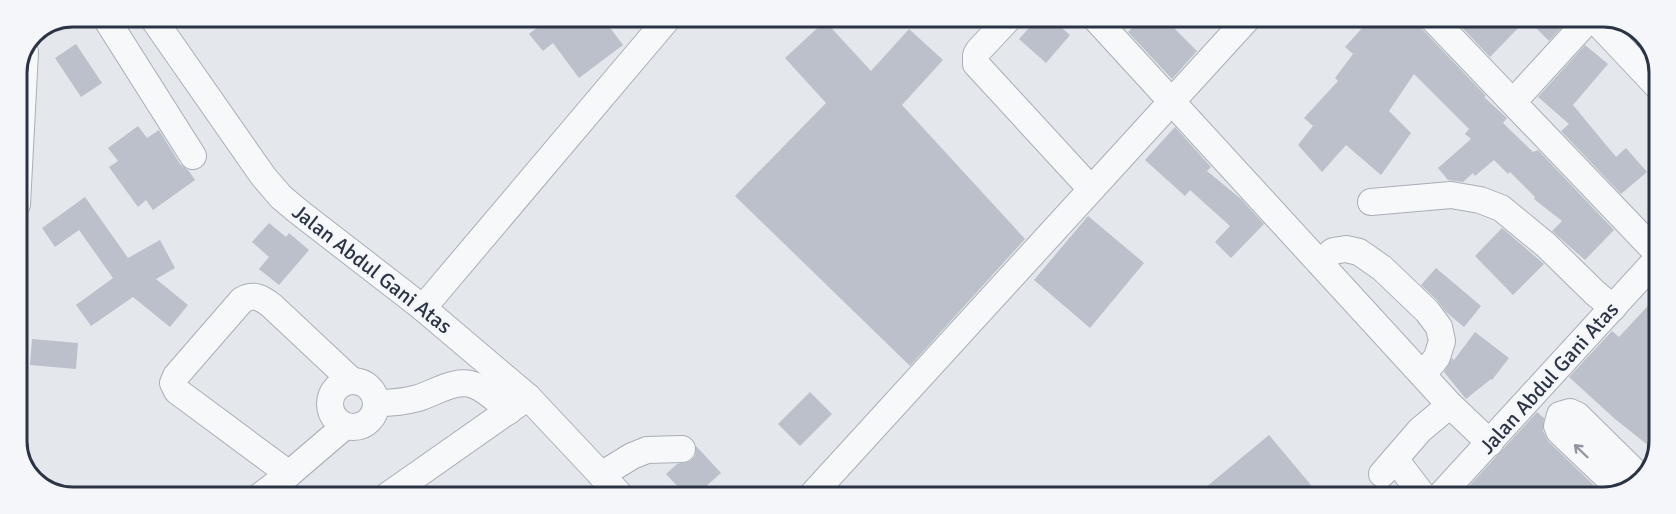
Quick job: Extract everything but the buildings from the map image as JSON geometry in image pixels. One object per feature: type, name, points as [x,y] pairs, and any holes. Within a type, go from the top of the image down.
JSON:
[{"type":"street","points":[[112,27],[193,156]]},
{"type":"street","name":"Jalan Abdul Gani Atas","points":[[159,27],[263,176],[281,196],[423,308],[519,404],[612,487]]},
{"type":"street","points":[[423,308],[661,27]]},
{"type":"street","points":[[1001,27],[979,50],[976,55],[976,64],[1091,189]]},
{"type":"street","points":[[1103,27],[1450,405],[1490,442]]},
{"type":"street","points":[[819,487],[1240,27]]},
{"type":"street","points":[[1441,27],[1649,246]]},
{"type":"street","points":[[1513,102],[1583,27]]},
{"type":"street","points":[[1600,27],[1649,78]]},
{"type":"street","points":[[1371,202],[1451,195],[1480,200],[1501,208],[1546,245],[1613,308]]},
{"type":"street","points":[[1320,263],[1334,251],[1346,249],[1359,252],[1382,268],[1427,311],[1439,327],[1442,341],[1437,357],[1423,375]]},
{"type":"street","name":"Jalan Abdul Gani Atas","points":[[1448,487],[1649,266]]},
{"type":"street","points":[[288,474],[177,392],[173,383],[176,376],[242,300],[254,295],[263,298],[352,381]]},
{"type":"street","points":[[352,381],[361,382],[368,387],[374,394],[376,403],[375,412],[370,420],[354,427],[345,426],[337,421],[330,405],[331,396],[336,388],[352,381]]},
{"type":"street","points":[[376,403],[392,403],[416,398],[461,383],[474,384],[486,392],[519,404]]},
{"type":"street","points":[[400,487],[519,404]]},
{"type":"street","points":[[1413,487],[1389,466],[1420,430],[1450,405]]},
{"type":"street","points":[[1616,485],[1559,431],[1557,426],[1560,415],[1570,412],[1577,415],[1636,473]]},
{"type":"street","points":[[271,487],[345,426]]},
{"type":"street","points":[[601,475],[632,456],[647,450],[682,449]]}]
